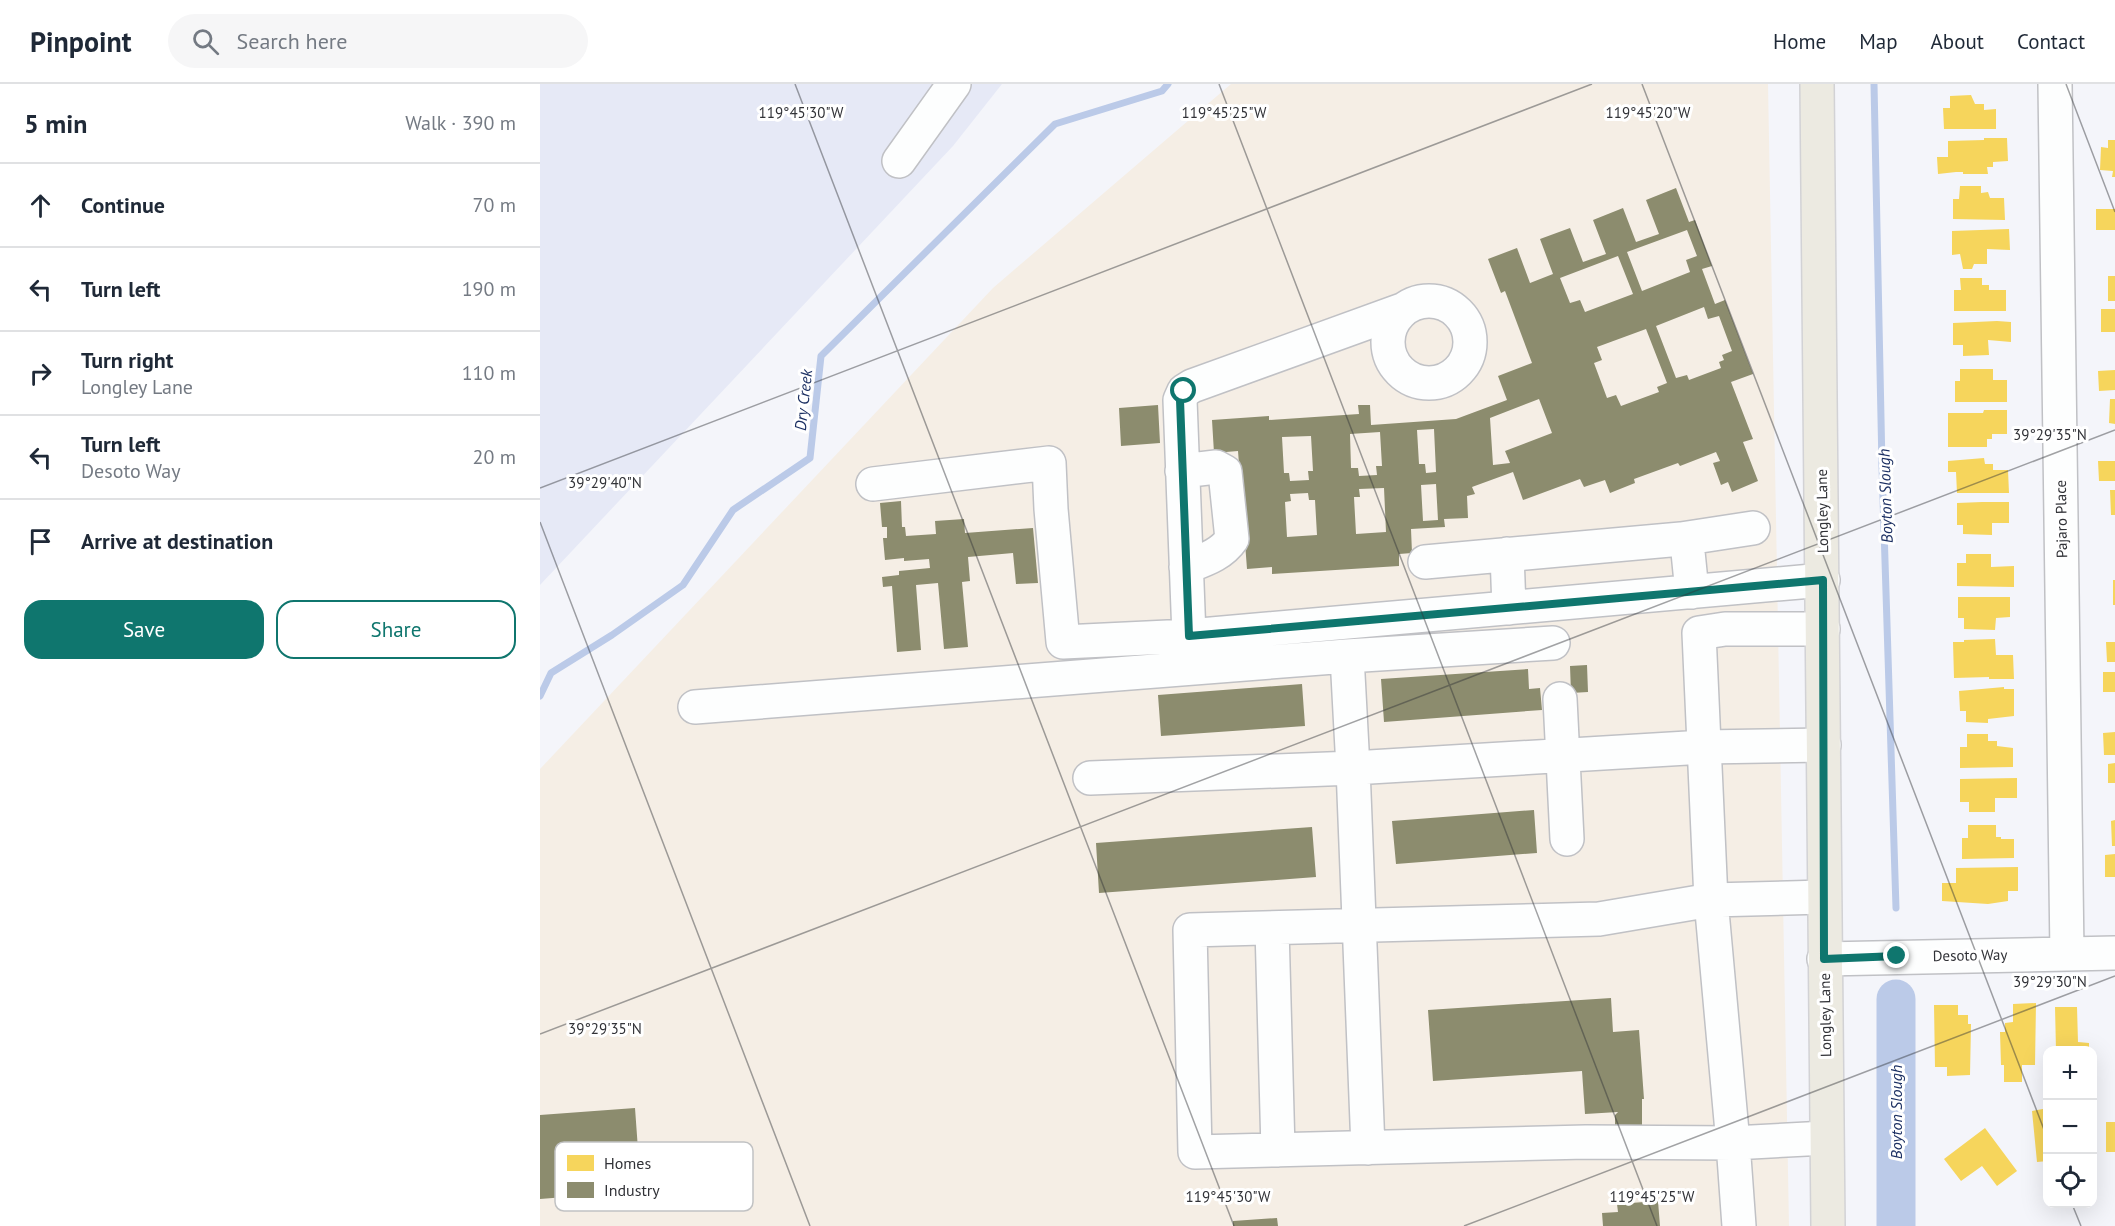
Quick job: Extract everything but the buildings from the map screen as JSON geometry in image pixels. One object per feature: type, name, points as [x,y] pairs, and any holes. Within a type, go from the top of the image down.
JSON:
[{"type":"main road","name":"Longley Lane","points":[[1817,84],[1828,1226]]},
{"type":"street","points":[[899,161],[954,84]]},
{"type":"street","name":"Pajaro Place","points":[[2055,84],[2067,954]]},
{"type":"street","points":[[1189,636],[1180,400],[1184,391],[1192,386],[1402,310]]},
{"type":"street","points":[[873,484],[1049,463],[1063,642],[1189,636],[1823,580]]},
{"type":"street","points":[[1182,471],[1216,467],[1225,472],[1233,539],[1226,548],[1212,557],[1186,567]]},
{"type":"street","points":[[1425,562],[1681,539],[1753,528]]},
{"type":"street","points":[[1681,539],[1688,552],[1692,592]]},
{"type":"street","points":[[1507,554],[1509,608]]},
{"type":"street","points":[[1739,1226],[1711,900],[1699,633],[1725,629],[1823,629]]},
{"type":"street","points":[[695,707],[1347,656],[1553,643]]},
{"type":"street","points":[[1347,656],[1368,1148]]},
{"type":"street","points":[[1560,699],[1567,839]]},
{"type":"street","points":[[1090,778],[1353,768],[1704,747],[1824,745]]},
{"type":"street","points":[[1824,897],[1711,900],[1599,919],[1190,930],[1195,1152],[1586,1142],[1733,1143],[1826,1138]]},
{"type":"street","points":[[1272,928],[1278,1150]]},
{"type":"street","name":"Desoto Way","points":[[1824,959],[2115,953]]},
{"type":"shaded area","points":[[540,84],[1002,84],[953,146],[540,585]]},
{"type":"shaded area","points":[[1231,84],[1768,84],[1789,1226],[540,1226],[540,769],[993,288]]},
{"type":"waterway","name":"Dry Creek","points":[[540,696],[551,673],[612,635],[683,585],[733,510],[810,458],[821,356],[1055,124],[1162,91],[1168,84]]},
{"type":"waterway","name":"Boyton Slough","points":[[1874,84],[1882,466],[1896,908]]},
{"type":"waterway","name":"Boyton Slough","points":[[1896,999],[1896,1226]]},
{"type":"route","points":[[1184,391],[1180,400],[1189,636],[1823,580],[1824,959],[1897,956]]}]
